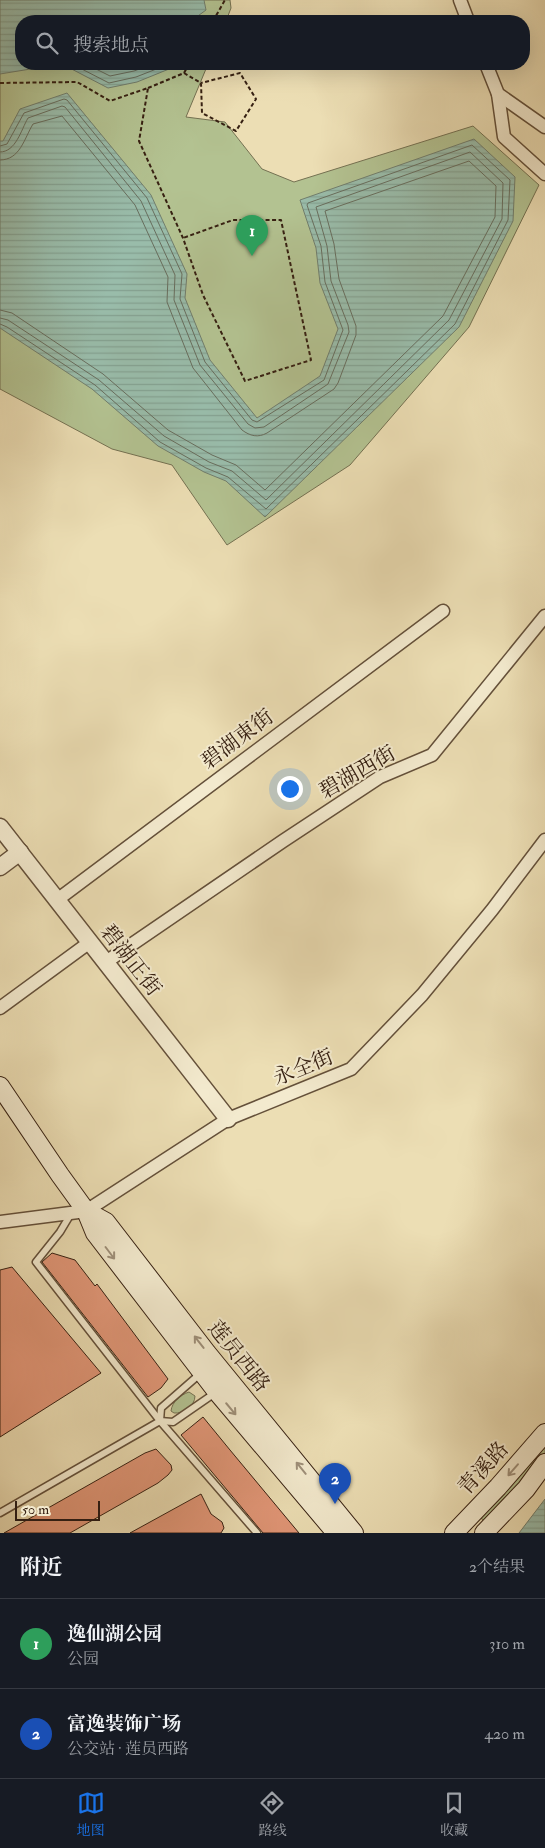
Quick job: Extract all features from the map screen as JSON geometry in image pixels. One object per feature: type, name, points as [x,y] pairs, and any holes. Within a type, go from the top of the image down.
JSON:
[{"type":"main road","name":"莲员西路","points":[[0,1086],[60,1175],[79,1212],[217,1392],[336,1533]]},
{"type":"main road","name":"莲员西路","points":[[79,1212],[106,1222],[207,1353],[354,1533]]},
{"type":"main road","name":"青溪路","points":[[454,1533],[498,1487],[545,1433]]},
{"type":"main road","name":"青溪路","points":[[489,1529],[526,1489],[545,1463]]},
{"type":"main road","points":[[479,1507],[474,1516],[475,1522],[489,1529]]},
{"type":"street","points":[[460,0],[466,15]]},
{"type":"street","points":[[488,70],[498,94],[504,138],[545,174]]},
{"type":"street","points":[[498,94],[545,127]]},
{"type":"street","name":"碧湖東街","points":[[57,900],[443,611]]},
{"type":"street","name":"碧湖西街","points":[[106,962],[283,840],[380,777],[432,755],[545,616]]},
{"type":"street","name":"碧湖正街","points":[[0,827],[228,1119]]},
{"type":"street","name":"永全街","points":[[0,1222],[79,1212],[228,1119],[352,1069],[422,995],[492,910],[545,840]]},
{"type":"street","points":[[0,866],[20,852]]},
{"type":"street","points":[[0,1008],[90,942]]},
{"type":"lane","points":[[79,1212],[36,1262],[160,1421],[258,1533]]},
{"type":"lane","points":[[160,1421],[161,1408],[202,1372]]},
{"type":"lane","points":[[0,1513],[160,1421],[173,1422],[217,1392]]},
{"type":"path","points":[[216,15],[225,0]]},
{"type":"path","points":[[0,83],[77,82],[110,101],[148,88],[184,73],[186,70]]},
{"type":"path","points":[[184,73],[201,83],[240,73],[256,99],[236,132],[202,113],[201,83]]},
{"type":"path","points":[[148,88],[139,141],[183,238],[203,296],[245,380],[311,360],[281,220],[232,220],[183,238]]},
{"type":"shaded area","points":[[0,0],[230,0],[231,8],[228,15],[15,15],[15,70],[206,70],[186,117],[225,122],[262,169],[294,182],[473,126],[539,185],[469,327],[350,465],[227,545],[172,465],[112,449],[0,389]]},
{"type":"shaded area","points":[[189,1392],[195,1396],[191,1406],[181,1412],[174,1413],[171,1411],[177,1399]]},
{"type":"shaded area","points":[[545,1443],[545,1453],[533,1470],[483,1521],[481,1517]]},
{"type":"water","points":[[0,0],[204,0],[206,10],[199,15],[15,15],[15,70],[24,70],[0,74]]},
{"type":"water","points":[[74,70],[167,70],[137,82],[108,88]]},
{"type":"water","points":[[67,93],[151,195],[187,274],[185,298],[210,360],[257,418],[320,376],[338,329],[320,283],[316,248],[300,200],[474,139],[515,177],[513,221],[459,327],[265,517],[226,481],[204,472],[158,446],[92,389],[0,328],[0,141],[3,141],[20,109]]},
{"type":"water","points":[[545,1499],[545,1533],[519,1533]]},
{"type":"building","points":[[52,1253],[75,1260],[95,1286],[97,1284],[168,1379],[161,1388],[148,1397],[42,1262]]},
{"type":"building","points":[[12,1267],[101,1373],[0,1437],[0,1270]]},
{"type":"building","points":[[203,1417],[299,1533],[263,1533],[181,1435]]},
{"type":"building","points":[[156,1449],[171,1465],[172,1470],[168,1475],[158,1483],[70,1533],[4,1533],[145,1453]]},
{"type":"building","points":[[201,1494],[211,1514],[222,1522],[224,1528],[221,1533],[130,1533]]},
{"type":"place","name":"逸仙湖公园","points":[[252,256]]},
{"type":"place","name":"富逸装饰广场","points":[[335,1504]]}]
